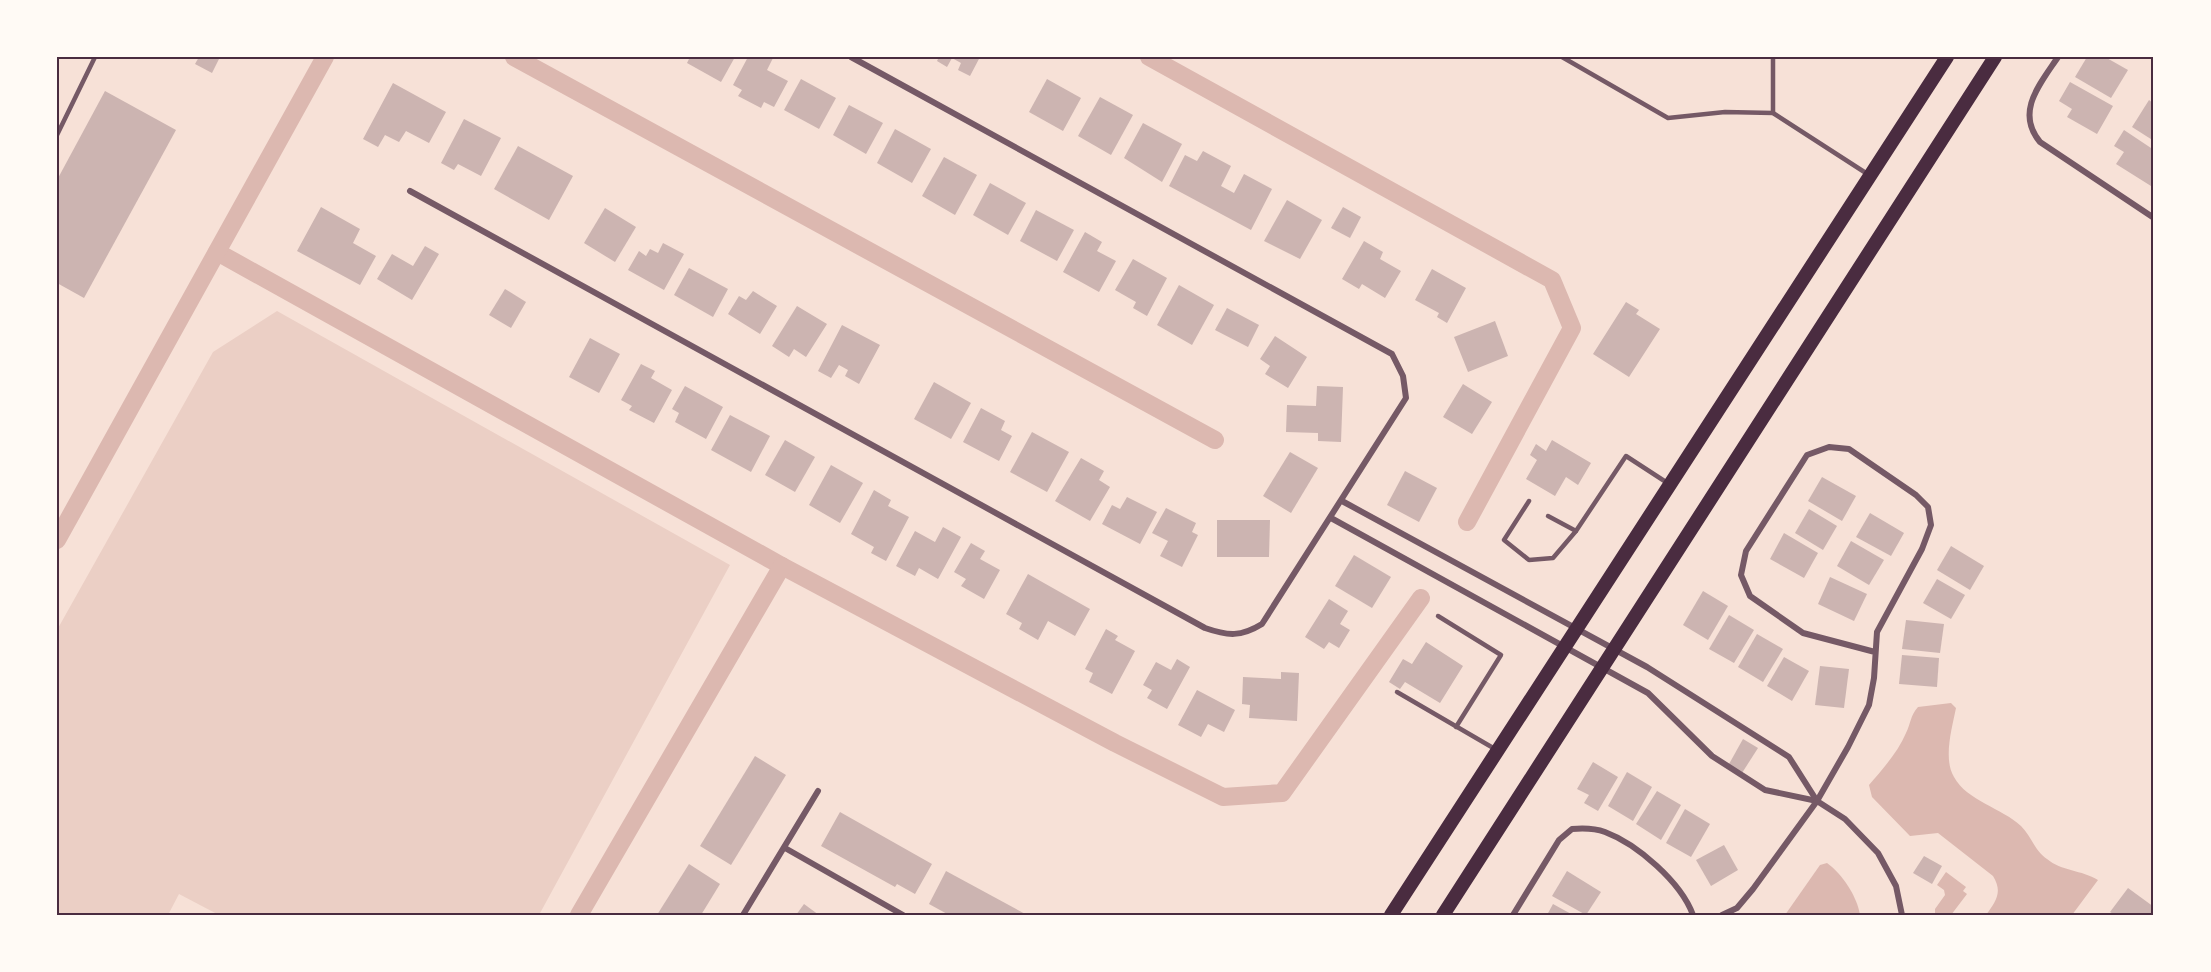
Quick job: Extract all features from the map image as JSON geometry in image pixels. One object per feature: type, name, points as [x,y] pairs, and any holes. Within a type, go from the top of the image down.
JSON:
[{"type":"main road","points":[[1391,915],[1947,57]]},
{"type":"main road","points":[[1443,915],[1995,57]]},
{"type":"street","points":[[410,191],[1205,628],[1236,635],[1248,633],[1262,624],[1406,398],[1403,376],[1392,354],[851,57]]},
{"type":"street","points":[[2058,57],[2031,101],[2028,115],[2030,130],[2040,142],[2154,218]]},
{"type":"street","points":[[1722,915],[1737,908],[1753,889],[1817,801],[1869,705],[1875,652],[1882,619],[1925,541],[1930,525],[1928,507],[1916,495],[1849,449],[1829,447],[1807,455],[1746,551],[1741,576],[1750,596],[1803,633],[1875,652]]},
{"type":"street","points":[[1342,501],[1614,648],[1789,757],[1817,801]]},
{"type":"street","points":[[1331,518],[1648,693],[1712,756],[1765,790],[1817,801],[1845,819],[1878,853],[1896,886],[1902,915]]},
{"type":"street","points":[[743,915],[818,791]]},
{"type":"street","points":[[1513,915],[1560,840],[1572,829],[1588,828],[1605,832],[1650,860],[1670,880],[1690,906],[1693,915]]},
{"type":"street","points":[[785,848],[903,915]]},
{"type":"lane","points":[[57,135],[95,57]]},
{"type":"lane","points":[[1562,57],[1668,118],[1725,112],[1773,113],[1871,177]]},
{"type":"lane","points":[[1773,57],[1773,113]]},
{"type":"lane","points":[[1529,501],[1504,540],[1529,560],[1553,558],[1576,531],[1626,456],[1671,485]]},
{"type":"lane","points":[[1548,516],[1576,531]]},
{"type":"lane","points":[[1438,616],[1501,655],[1456,727]]},
{"type":"lane","points":[[1397,692],[1498,751]]},
{"type":"shaded area","points":[[277,311],[730,565],[539,915],[219,915],[179,894],[168,915],[57,915],[57,630],[213,352]]},
{"type":"shaded area","points":[[1951,703],[1956,708],[1949,743],[1949,761],[1954,777],[1960,785],[1967,792],[2021,826],[2039,852],[2053,863],[2098,880],[2072,915],[1986,915],[1998,892],[1993,876],[1938,833],[1910,836],[1872,797],[1869,785],[1899,747],[1913,713],[1918,707]]},
{"type":"shaded area","points":[[1827,863],[1848,886],[1856,900],[1860,915],[1785,915],[1820,865]]},
{"type":"shaded area","points":[[1946,872],[1966,887],[1963,891],[1967,894],[1951,915],[1935,915],[1935,909],[1945,895],[1944,890],[1937,885]]},
{"type":"building","points":[[199,57],[220,57],[212,73],[195,64]]},
{"type":"building","points":[[690,57],[735,57],[721,82],[687,63]]},
{"type":"building","points":[[748,57],[773,58],[767,70],[788,81],[774,107],[764,102],[761,108],[738,96],[742,90],[733,85]]},
{"type":"building","points":[[939,57],[980,57],[970,76],[958,70],[961,63],[952,58],[947,67],[937,61]]},
{"type":"building","points":[[2087,57],[2105,57],[2128,70],[2111,98],[2075,77]]},
{"type":"building","points":[[801,79],[836,98],[819,129],[784,110]]},
{"type":"building","points":[[1047,79],[1081,98],[1063,131],[1029,112]]},
{"type":"building","points":[[2070,82],[2113,106],[2097,134],[2067,117],[2072,109],[2059,101]]},
{"type":"building","points":[[393,83],[446,112],[429,143],[406,131],[399,142],[385,135],[378,147],[363,139]]},
{"type":"building","points":[[105,91],[176,130],[84,298],[57,283],[57,180]]},
{"type":"building","points":[[1100,97],[1133,115],[1111,155],[1078,136]]},
{"type":"building","points":[[2149,100],[2154,104],[2154,141],[2132,127]]},
{"type":"building","points":[[849,105],[883,123],[866,154],[833,135]]},
{"type":"building","points":[[464,119],[501,138],[481,176],[458,164],[454,170],[441,163]]},
{"type":"building","points":[[1143,123],[1182,144],[1162,182],[1124,158]]},
{"type":"building","points":[[895,129],[931,149],[912,183],[877,163]]},
{"type":"building","points":[[2124,130],[2154,150],[2154,182],[2151,186],[2116,164],[2124,152],[2114,146]]},
{"type":"building","points":[[518,146],[573,176],[549,220],[494,189]]},
{"type":"building","points":[[1203,151],[1231,166],[1221,186],[1234,193],[1244,174],[1272,189],[1251,230],[1169,186],[1185,155],[1197,161]]},
{"type":"building","points":[[944,157],[977,175],[955,215],[922,196]]},
{"type":"building","points":[[990,183],[1026,203],[1008,235],[973,215]]},
{"type":"building","points":[[1287,200],[1322,220],[1300,259],[1264,241]]},
{"type":"building","points":[[321,207],[360,229],[353,243],[376,256],[360,285],[297,251]]},
{"type":"building","points":[[1343,207],[1361,217],[1350,238],[1331,228]]},
{"type":"building","points":[[605,208],[636,227],[615,262],[584,243]]},
{"type":"building","points":[[1036,210],[1074,230],[1057,261],[1020,241]]},
{"type":"building","points":[[1085,232],[1102,242],[1097,251],[1116,261],[1099,292],[1063,272]]},
{"type":"building","points":[[1364,241],[1383,252],[1380,259],[1401,271],[1385,298],[1362,284],[1359,289],[1342,279]]},
{"type":"building","points":[[663,243],[684,254],[664,290],[628,270],[639,251],[646,256],[650,249],[658,253]]},
{"type":"building","points":[[425,246],[439,254],[412,300],[377,279],[392,254],[413,266]]},
{"type":"building","points":[[1133,259],[1167,278],[1147,316],[1133,308],[1136,302],[1115,290]]},
{"type":"building","points":[[689,268],[728,289],[713,317],[674,295]]},
{"type":"building","points":[[1432,269],[1466,288],[1447,323],[1437,317],[1439,313],[1415,300]]},
{"type":"building","points":[[1179,285],[1214,305],[1192,345],[1157,325]]},
{"type":"building","points":[[505,289],[526,302],[511,328],[489,315]]},
{"type":"building","points":[[753,291],[777,306],[760,334],[728,314],[739,296],[746,300]]},
{"type":"building","points":[[1626,302],[1639,310],[1636,314],[1660,329],[1629,377],[1593,354]]},
{"type":"building","points":[[797,306],[827,324],[806,357],[794,349],[789,357],[772,346]]},
{"type":"building","points":[[1227,308],[1259,325],[1248,347],[1215,330]]},
{"type":"building","points":[[1495,321],[1508,356],[1468,372],[1454,337]]},
{"type":"building","points":[[842,325],[880,345],[859,384],[845,376],[848,370],[839,365],[831,378],[818,371]]},
{"type":"building","points":[[1275,336],[1307,357],[1288,388],[1265,374],[1270,366],[1260,359]]},
{"type":"building","points":[[590,338],[620,354],[599,393],[569,377]]},
{"type":"building","points":[[641,364],[655,371],[651,378],[672,390],[654,423],[629,410],[632,406],[621,400]]},
{"type":"building","points":[[934,382],[971,403],[951,439],[914,419]]},
{"type":"building","points":[[1463,384],[1492,402],[1472,434],[1443,417]]},
{"type":"building","points":[[685,386],[723,407],[706,439],[675,422],[679,413],[672,409]]},
{"type":"building","points":[[1317,386],[1343,387],[1341,442],[1318,441],[1318,433],[1286,432],[1287,405],[1316,406]]},
{"type":"building","points":[[981,408],[1005,421],[1001,430],[1012,436],[999,461],[963,442]]},
{"type":"building","points":[[730,415],[770,436],[751,472],[711,450]]},
{"type":"building","points":[[1032,432],[1069,452],[1047,492],[1010,472]]},
{"type":"building","points":[[785,440],[815,457],[795,492],[765,475]]},
{"type":"building","points":[[1552,440],[1591,463],[1578,485],[1566,477],[1555,496],[1526,479],[1537,460],[1530,455],[1536,444],[1546,451]]},
{"type":"building","points":[[1290,452],[1318,468],[1291,513],[1263,496]]},
{"type":"building","points":[[1081,458],[1104,471],[1099,480],[1110,487],[1090,521],[1055,501]]},
{"type":"building","points":[[831,465],[863,483],[840,523],[809,505]]},
{"type":"building","points":[[1405,471],[1437,488],[1419,522],[1387,505]]},
{"type":"building","points":[[1822,477],[1856,496],[1842,521],[1808,501]]},
{"type":"building","points":[[874,490],[891,500],[888,506],[909,517],[886,561],[871,553],[874,547],[851,534]]},
{"type":"building","points":[[1127,497],[1157,512],[1140,544],[1102,524],[1112,505],[1120,509]]},
{"type":"building","points":[[1166,508],[1196,523],[1192,532],[1198,535],[1182,567],[1160,556],[1168,541],[1152,533]]},
{"type":"building","points":[[1809,509],[1837,526],[1823,550],[1795,533]]},
{"type":"building","points":[[1870,513],[1904,533],[1891,556],[1856,537]]},
{"type":"building","points":[[1217,520],[1270,520],[1269,557],[1217,557]]},
{"type":"building","points":[[943,527],[961,537],[938,579],[919,568],[915,576],[896,566],[915,531],[935,542]]},
{"type":"building","points":[[1784,533],[1818,553],[1804,578],[1770,559]]},
{"type":"building","points":[[1851,541],[1884,560],[1869,585],[1837,566]]},
{"type":"building","points":[[971,543],[985,551],[980,559],[1000,570],[984,599],[961,586],[966,579],[954,572]]},
{"type":"building","points":[[1951,546],[1984,566],[1970,590],[1937,570]]},
{"type":"building","points":[[1354,555],[1391,577],[1372,608],[1335,586]]},
{"type":"building","points":[[1028,574],[1090,609],[1075,636],[1048,621],[1038,640],[1019,629],[1022,623],[1006,614]]},
{"type":"building","points":[[1830,577],[1867,594],[1854,621],[1818,604]]},
{"type":"building","points":[[1937,579],[1965,595],[1951,619],[1923,603]]},
{"type":"building","points":[[1703,591],[1728,606],[1708,640],[1683,625]]},
{"type":"building","points":[[1329,599],[1348,611],[1340,624],[1350,630],[1339,648],[1329,642],[1324,649],[1305,637]]},
{"type":"building","points":[[1729,615],[1754,630],[1734,663],[1709,649]]},
{"type":"building","points":[[1906,620],[1944,624],[1940,653],[1902,649]]},
{"type":"building","points":[[1106,629],[1118,636],[1115,640],[1135,651],[1112,694],[1089,682],[1093,673],[1085,669]]},
{"type":"building","points":[[1757,634],[1783,649],[1763,682],[1738,667]]},
{"type":"building","points":[[1426,642],[1463,666],[1440,703],[1405,682],[1400,689],[1389,682],[1403,659],[1412,664]]},
{"type":"building","points":[[1902,655],[1939,658],[1937,687],[1899,684]]},
{"type":"building","points":[[1784,657],[1809,671],[1792,701],[1767,686]]},
{"type":"building","points":[[1177,659],[1190,667],[1167,709],[1147,698],[1152,690],[1143,685],[1156,662],[1171,670]]},
{"type":"building","points":[[1820,666],[1849,669],[1844,708],[1815,705]]},
{"type":"building","points":[[1281,672],[1299,673],[1297,721],[1249,718],[1250,705],[1242,704],[1243,677],[1281,679]]},
{"type":"building","points":[[1197,690],[1235,710],[1224,732],[1208,724],[1201,737],[1178,725]]},
{"type":"building","points":[[1743,739],[1758,748],[1742,773],[1729,764]]},
{"type":"building","points":[[755,756],[786,775],[731,865],[700,846]]},
{"type":"building","points":[[1593,762],[1618,777],[1598,811],[1584,803],[1589,795],[1577,789]]},
{"type":"building","points":[[1627,772],[1652,787],[1633,821],[1608,806]]},
{"type":"building","points":[[1657,791],[1681,805],[1661,840],[1636,824]]},
{"type":"building","points":[[1685,809],[1710,824],[1691,857],[1666,843]]},
{"type":"building","points":[[840,812],[932,864],[915,894],[897,884],[895,887],[821,846]]},
{"type":"building","points":[[1724,845],[1738,870],[1711,886],[1696,860]]},
{"type":"building","points":[[1924,856],[1942,866],[1932,884],[1913,873]]},
{"type":"building","points":[[689,864],[720,884],[701,915],[657,915]]},
{"type":"building","points":[[946,871],[1027,915],[949,915],[929,904]]},
{"type":"building","points":[[1567,871],[1601,892],[1586,915],[1552,896]]},
{"type":"building","points":[[2128,888],[2154,907],[2154,915],[2115,915],[2110,912]]},
{"type":"building","points":[[804,904],[819,915],[796,915]]},
{"type":"building","points":[[1553,904],[1573,915],[1547,915]]},
{"type":"waterway","points":[[57,540],[325,57]]},
{"type":"waterway","points":[[514,57],[1215,440]]},
{"type":"waterway","points":[[1149,57],[1552,280],[1572,328],[1467,522]]},
{"type":"waterway","points":[[217,252],[782,566],[1115,743],[1223,797],[1282,793],[1421,598]]},
{"type":"waterway","points":[[579,915],[782,566]]}]
